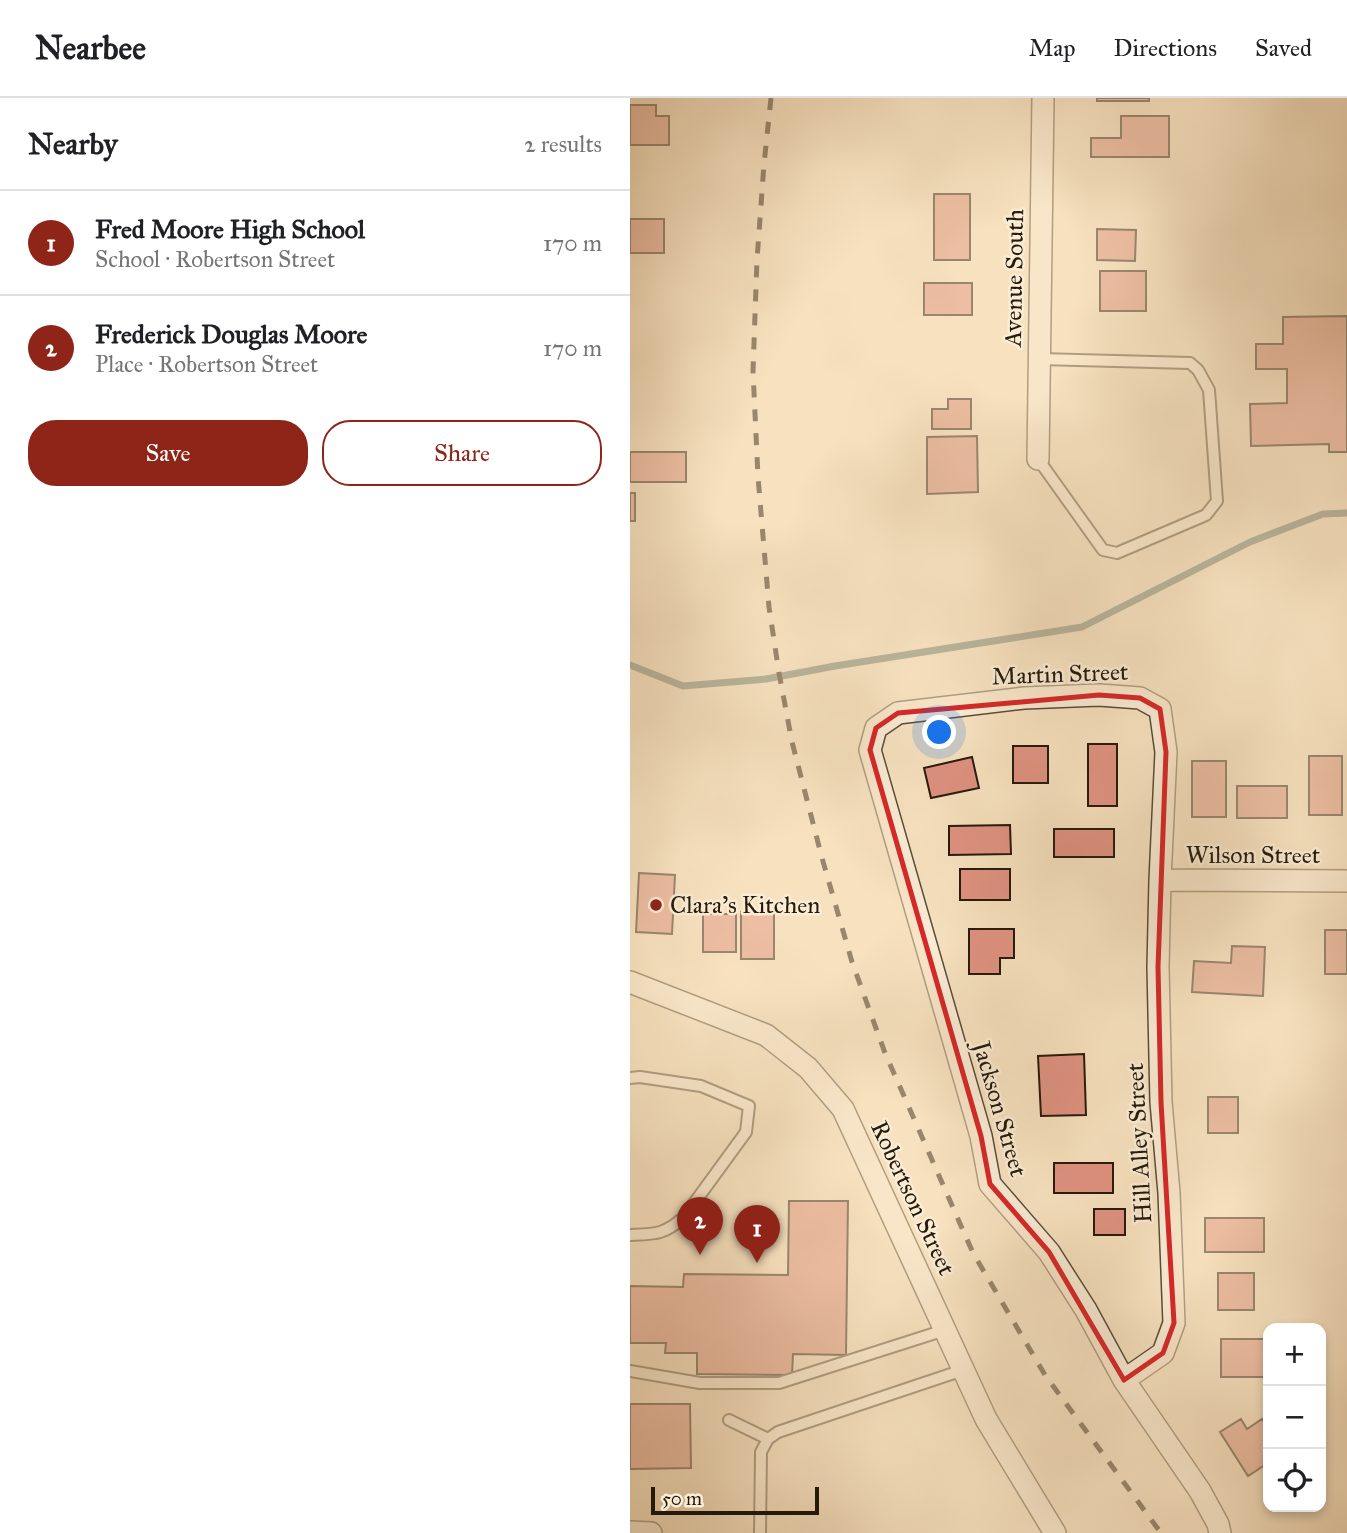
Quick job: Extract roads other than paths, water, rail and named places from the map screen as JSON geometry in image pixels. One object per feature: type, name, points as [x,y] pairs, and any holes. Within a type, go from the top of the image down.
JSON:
[{"type":"street","name":"Avenue South","points":[[1038,459],[1043,98]]},
{"type":"street","name":"Martin Street","points":[[876,728],[898,713],[1024,698],[1099,695],[1140,698],[1160,709],[1166,752],[1160,880]]},
{"type":"street","name":"Jackson Street","points":[[876,728],[870,750],[981,1136],[990,1184],[1049,1252],[1086,1310],[1124,1380],[1200,1492],[1218,1524],[1220,1533]]},
{"type":"street","name":"Wilson Street","points":[[1160,880],[1347,881]]},
{"type":"street","name":"Hill Alley Street","points":[[1124,1380],[1163,1353],[1174,1323],[1169,1193],[1161,1102],[1158,967],[1160,880]]},
{"type":"street","name":"Robertson Street","points":[[630,982],[766,1035],[808,1068],[843,1109],[986,1419],[1055,1533]]},
{"type":"street","points":[[630,1532],[651,1533]]},
{"type":"lane","points":[[1038,459],[1103,550],[1117,554],[1206,514],[1217,501],[1209,390],[1198,370],[1190,363],[1040,359]]},
{"type":"lane","points":[[630,1077],[701,1086],[749,1106],[746,1132],[684,1217],[672,1228],[655,1234],[630,1235]]},
{"type":"lane","points":[[630,1371],[700,1383],[779,1383],[945,1330]]},
{"type":"lane","points":[[760,1533],[761,1452],[768,1439],[778,1432],[964,1370]]},
{"type":"lane","points":[[729,1420],[768,1439]]},
{"type":"waterway","points":[[630,665],[683,686],[766,679],[1082,627],[1250,542],[1323,514],[1347,513]]},
{"type":"railway","points":[[771,98],[757,260],[753,371],[758,477],[769,607],[779,673],[792,742],[822,858],[852,962],[885,1053],[973,1253],[1045,1375],[1161,1533]]},
{"type":"place","name":"Clara's Kitchen","points":[[656,905]]},
{"type":"place","name":"Frederick Douglas Moore","points":[[700,1255]]},
{"type":"place","name":"Fred Moore High School","points":[[757,1263]]}]
